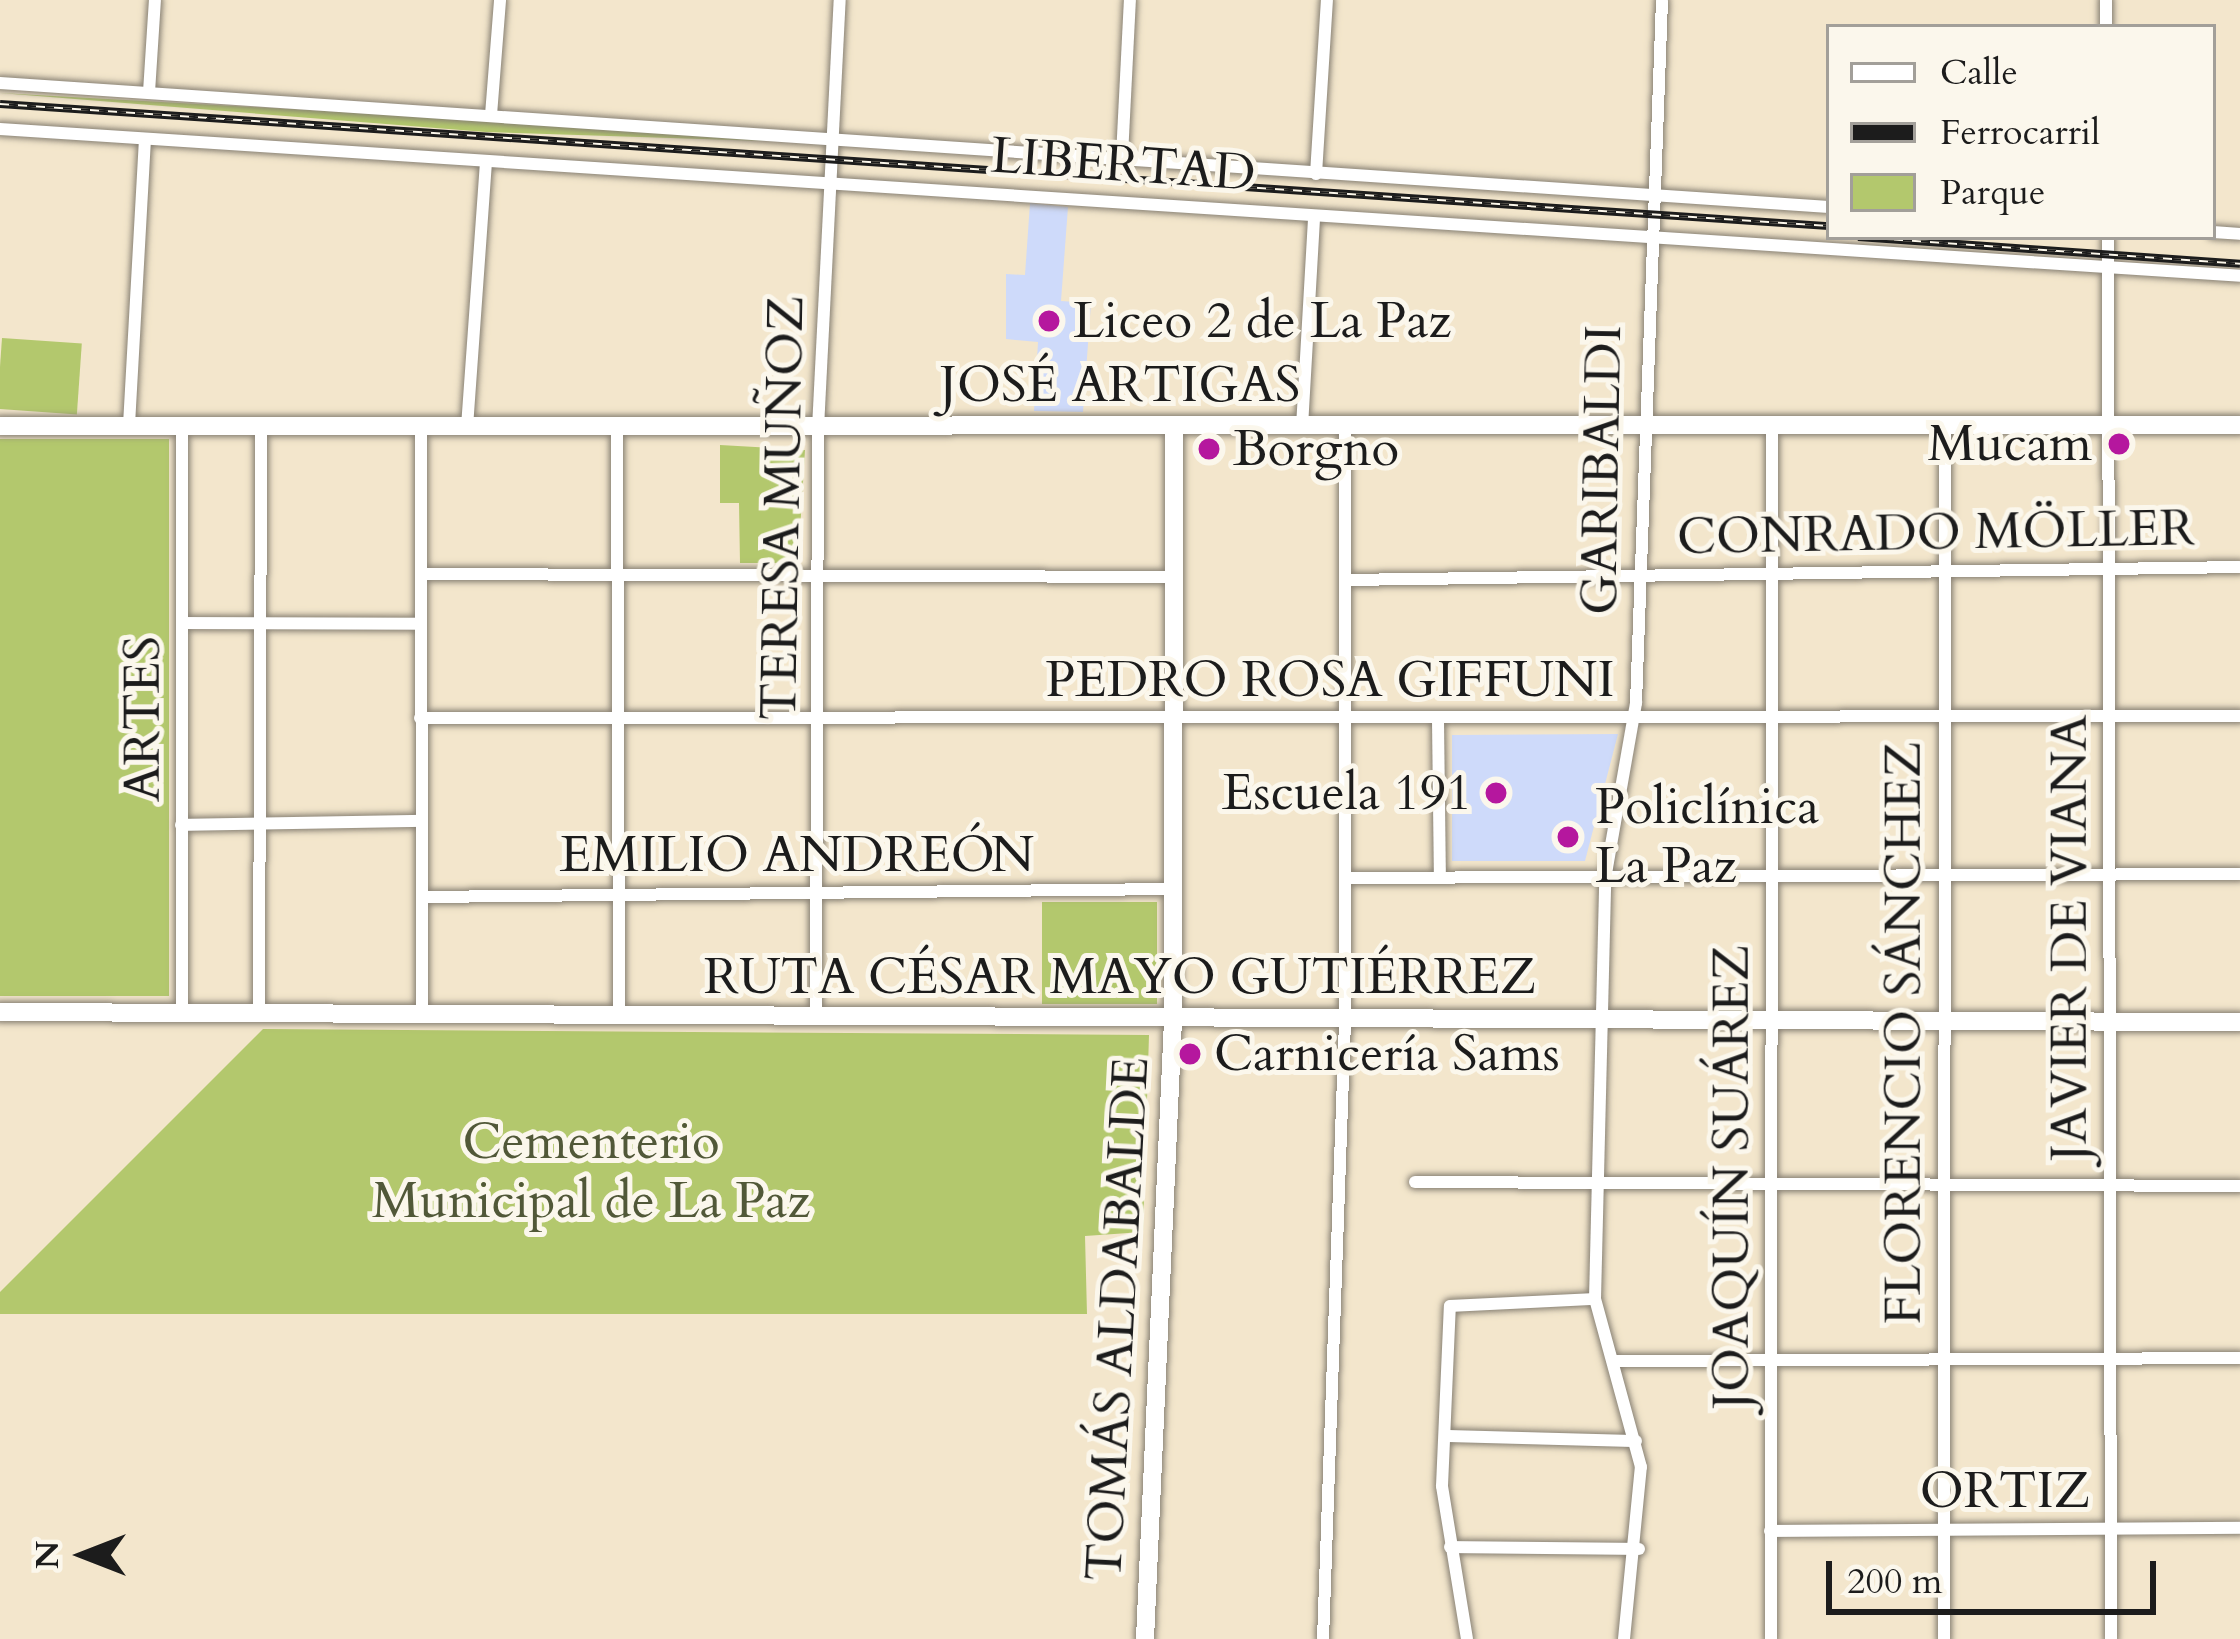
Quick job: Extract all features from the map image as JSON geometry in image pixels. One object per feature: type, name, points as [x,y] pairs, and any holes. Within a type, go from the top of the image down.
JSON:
[{"type":"street","points":[[149,92],[155,0]]},
{"type":"street","points":[[491,115],[500,0]]},
{"type":"street","name":"TERESA MUÑOZ","points":[[817,1018],[818,428],[840,0]]},
{"type":"street","points":[[1122,156],[1130,0]]},
{"type":"street","points":[[1316,174],[1327,0]]},
{"type":"street","name":"GARIBALDI","points":[[1624,1639],[1639,1549],[1636,1441],[1594,1299],[1605,879],[1635,717],[1639,426],[1662,0]]},
{"type":"street","points":[[0,83],[1122,156],[1650,199],[1826,207]]},
{"type":"street","name":"LIBERTAD","points":[[0,129],[1314,219],[2240,276]]},
{"type":"street","points":[[128,425],[145,140]]},
{"type":"street","points":[[467,427],[486,164]]},
{"type":"street","points":[[1302,427],[1314,219]]},
{"type":"street","name":"JAVIER DE VIANA","points":[[2108,240],[2111,1639]]},
{"type":"street","name":"JOSÉ ARTIGAS","points":[[0,425],[2240,425]]},
{"type":"street","name":"ARTES","points":[[182,425],[182,1014]]},
{"type":"street","points":[[259,1012],[260,425]]},
{"type":"street","points":[[421,427],[422,1014]]},
{"type":"street","points":[[1323,1639],[1345,1022],[1345,427]]},
{"type":"street","name":"JOAQUÍN SUÁREZ","points":[[1771,1639],[1772,427]]},
{"type":"street","name":"FLORENCIO SÁNCHEZ","points":[[1944,1639],[1945,427]]},
{"type":"street","points":[[617,428],[619,1015]]},
{"type":"street","name":"TOMÁS ALDABALDE","points":[[1144,1639],[1173,1018],[1174,428]]},
{"type":"street","name":"CONRADO MÖLLER","points":[[1345,580],[2240,567]]},
{"type":"street","points":[[421,574],[1174,578]]},
{"type":"street","points":[[182,623],[421,624]]},
{"type":"street","name":"PEDRO ROSA GIFFUNI","points":[[421,718],[1346,723],[1635,717],[2240,716]]},
{"type":"street","points":[[1438,721],[1440,878]]},
{"type":"street","points":[[182,825],[421,821]]},
{"type":"street","points":[[1346,878],[2240,874]]},
{"type":"street","name":"EMILIO ANDREÓN","points":[[422,897],[1172,889]]},
{"type":"street","name":"RUTA CÉSAR MAYO GUTIÉRREZ","points":[[0,1012],[1771,1024],[2240,1022]]},
{"type":"street","points":[[1415,1182],[2240,1186]]},
{"type":"street","points":[[1467,1639],[1468,1596],[1450,1547],[1445,1436],[1450,1306],[1594,1299]]},
{"type":"street","points":[[1612,1361],[2240,1358]]},
{"type":"street","points":[[1445,1436],[1636,1441]]},
{"type":"street","name":"ORTIZ","points":[[1770,1531],[2240,1528]]},
{"type":"street","points":[[1450,1547],[1639,1549]]},
{"type":"shaded area","name":"Liceo 2 de La Paz","points":[[1030,203],[1068,207],[1061,301],[1091,303],[1083,412],[1034,411],[1038,342],[1006,339],[1006,274],[1025,275]]},
{"type":"shaded area","points":[[1618,734],[1585,861],[1452,861],[1452,735]]},
{"type":"green space","points":[[0,93],[797,137],[798,142],[486,132]]},
{"type":"green space","points":[[2,338],[82,344],[77,414],[0,409]]},
{"type":"green space","points":[[0,439],[169,439],[169,996],[0,996]]},
{"type":"green space","points":[[720,445],[805,450],[798,563],[740,563],[739,503],[720,503]]},
{"type":"green space","points":[[1042,902],[1157,902],[1157,1004],[1042,1004]]},
{"type":"green space","name":"Cementerio Municipal de La Paz","points":[[263,1029],[1149,1035],[1143,1232],[1085,1236],[1087,1314],[0,1314],[0,1292]]},
{"type":"railway","points":[[0,104],[1826,226]]},
{"type":"railway","points":[[1900,240],[2240,264]]},
{"type":"place","name":"Liceo 2 de La Paz","points":[[1049,321]]},
{"type":"place","name":"Mucam","points":[[2119,444]]},
{"type":"place","name":"Borgno","points":[[1209,449]]},
{"type":"place","name":"Escuela 191","points":[[1496,793]]},
{"type":"place","name":"Policlínica La Paz","points":[[1568,837]]},
{"type":"place","name":"Carnicería Sams","points":[[1190,1054]]}]
